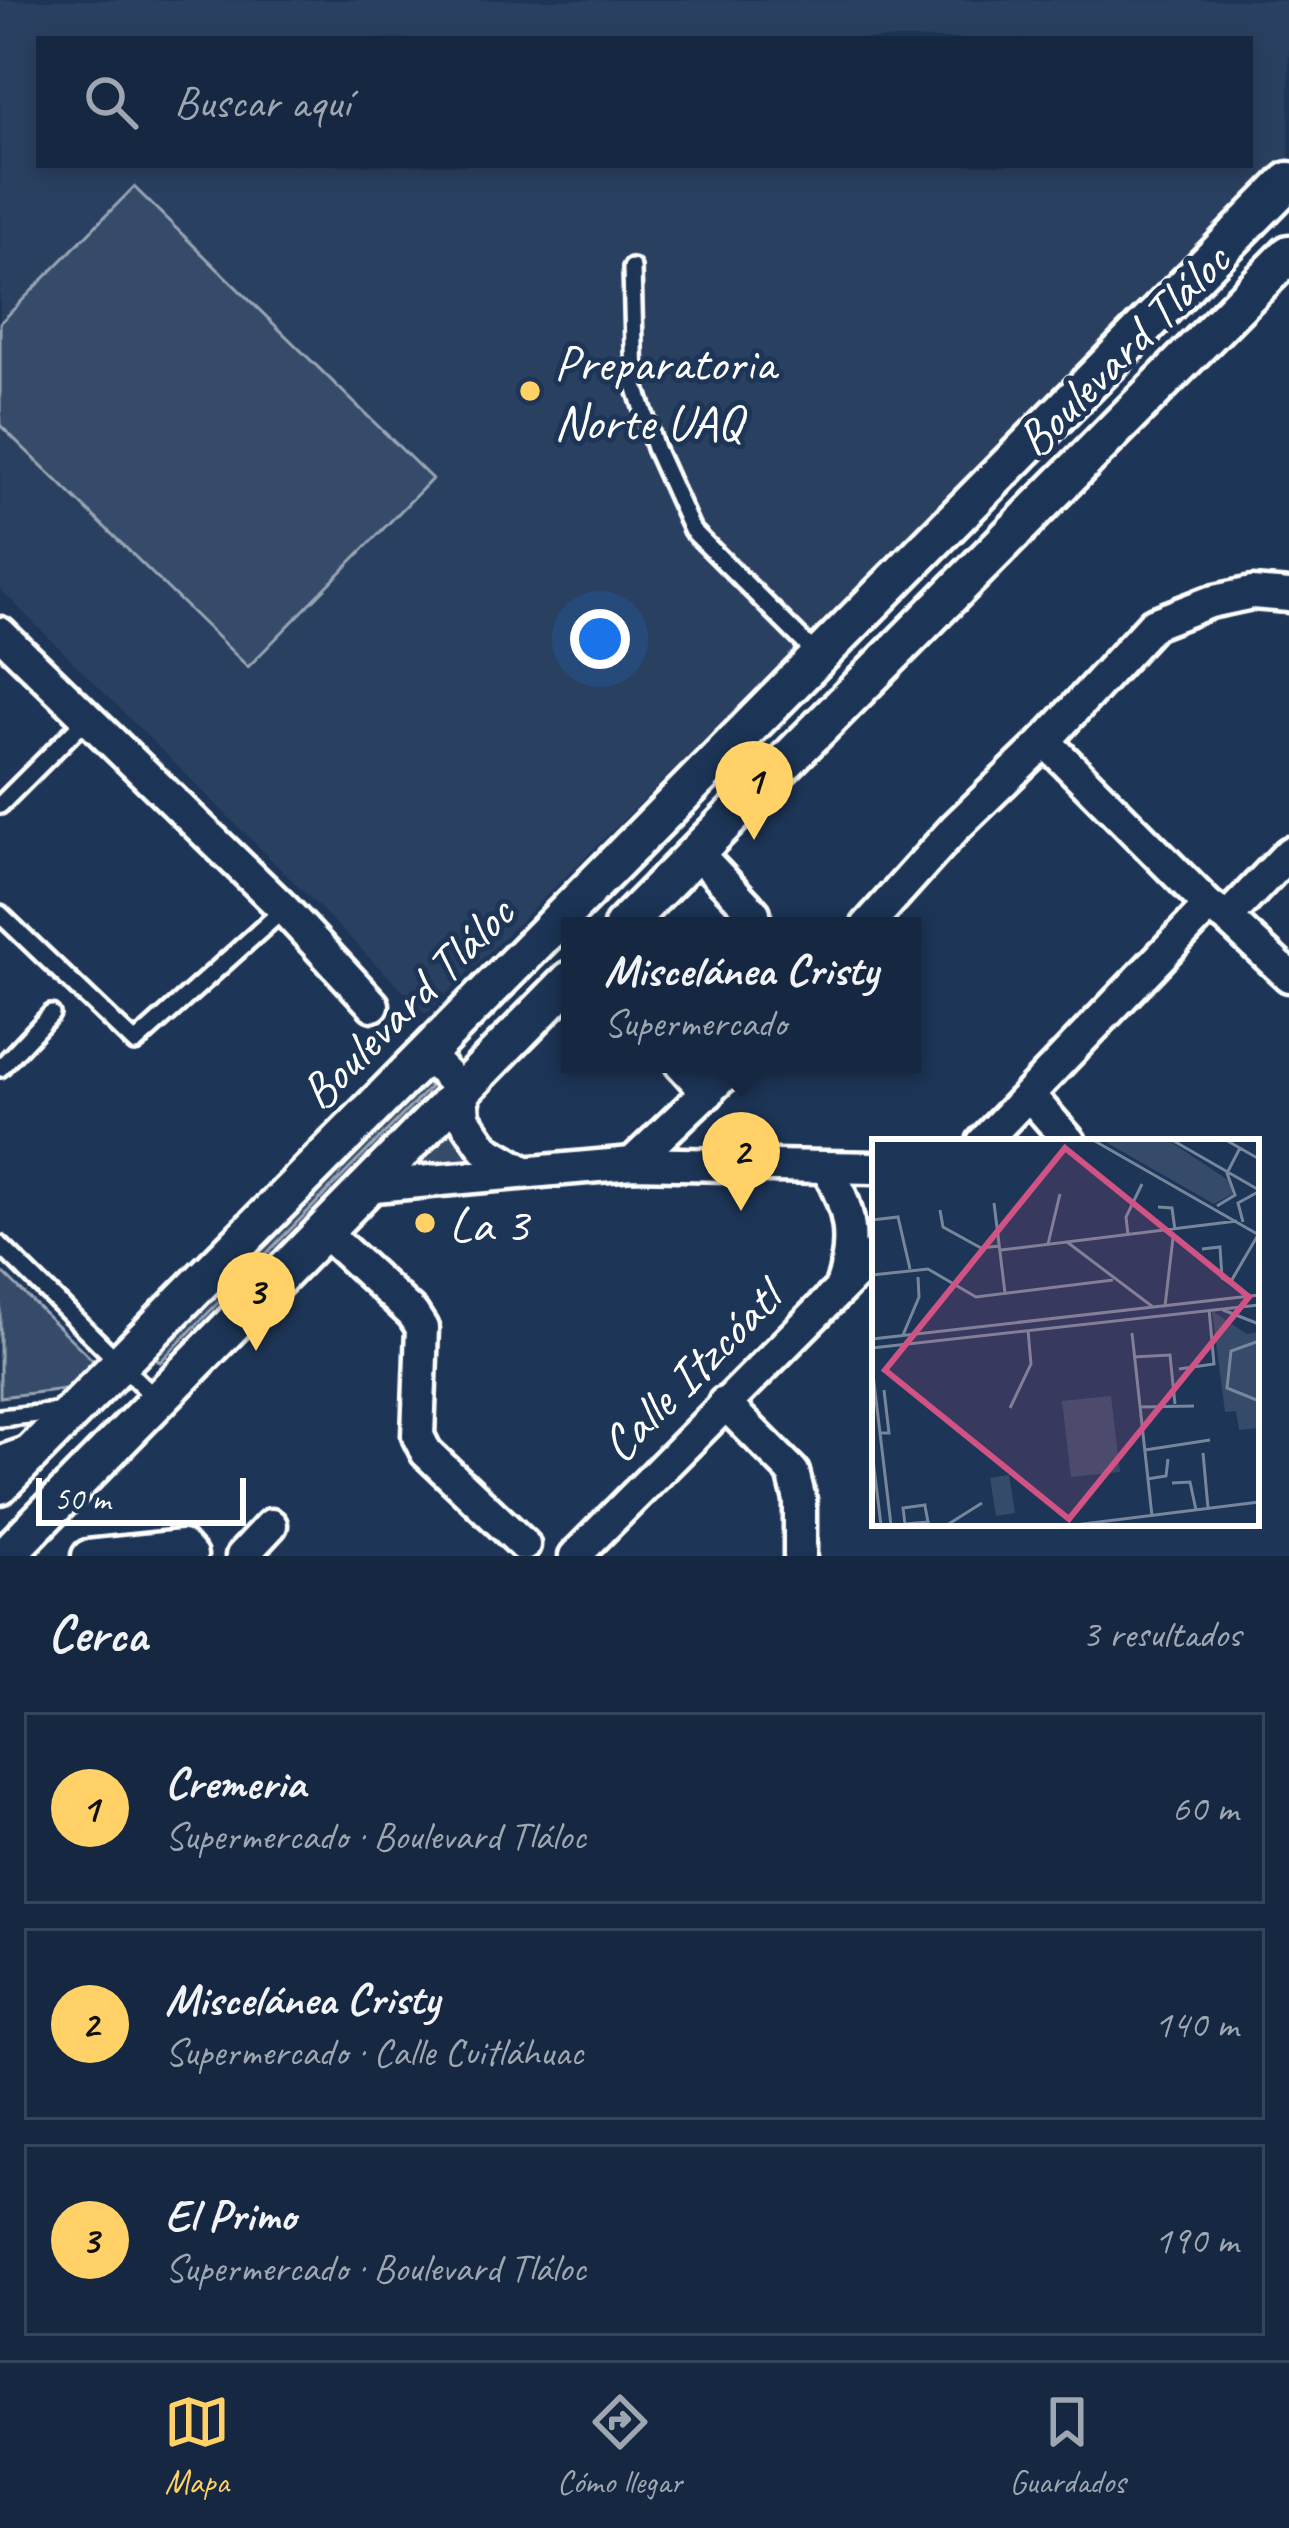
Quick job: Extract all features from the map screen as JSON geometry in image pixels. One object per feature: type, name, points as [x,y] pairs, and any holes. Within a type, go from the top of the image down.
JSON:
[{"type":"street","name":"Boulevard Tláloc","points":[[564,917],[1289,181]]},
{"type":"street","name":"Boulevard Tláloc","points":[[632,917],[1289,254]]},
{"type":"street","points":[[876,917],[1153,624],[1210,602],[1252,593],[1289,596]]},
{"type":"street","points":[[0,633],[284,909],[373,1006]]},
{"type":"street","points":[[1045,741],[1289,976]]},
{"type":"street","points":[[696,852],[754,913]]},
{"type":"street","points":[[986,1139],[1218,912],[1289,853]]},
{"type":"street","name":"Boulevard Tláloc","points":[[0,1486],[561,920]]},
{"type":"street","name":"Boulevard Tláloc","points":[[5,1556],[561,989]]},
{"type":"street","points":[[427,1055],[462,1091],[464,1118],[484,1149],[521,1170]]},
{"type":"street","points":[[689,1073],[708,1093]]},
{"type":"street","points":[[632,1163],[727,1073]]},
{"type":"street","points":[[1029,1095],[1067,1139]]},
{"type":"street","points":[[363,1187],[632,1163],[872,1168]]},
{"type":"street","points":[[826,1168],[847,1207],[852,1234],[851,1259],[842,1287]]},
{"type":"street","points":[[322,1230],[413,1314],[422,1328],[418,1436],[426,1452],[524,1545]]},
{"type":"street","name":"Calle Itzcóatl","points":[[575,1556],[872,1257]]},
{"type":"street","points":[[724,1403],[793,1472],[800,1500],[800,1556]]},
{"type":"street","points":[[242,1556],[271,1525]]},
{"type":"street","points":[[88,1556],[182,1546],[190,1556]]},
{"type":"lane","points":[[632,268],[635,386],[692,530],[821,658]]},
{"type":"lane","points":[[0,806],[86,719]]},
{"type":"lane","points":[[0,914],[135,1043],[284,909]]},
{"type":"lane","points":[[0,1068],[51,1014]]},
{"type":"lane","points":[[0,1244],[157,1400]]},
{"type":"lane","points":[[0,1418],[75,1409]]},
{"type":"lane","points":[[0,1454],[46,1438]]},
{"type":"shaded area","name":"Preparatoria Norte UAQ","points":[[0,0],[1289,0],[1289,164],[426,1014],[0,589]]},
{"type":"shaded area","points":[[134,187],[432,479],[248,667],[0,425],[0,323]]},
{"type":"shaded area","points":[[422,1079],[430,1087],[160,1362],[152,1355]]},
{"type":"shaded area","points":[[457,1114],[485,1162],[406,1163]]},
{"type":"shaded area","points":[[0,1270],[107,1374],[97,1385],[0,1397]]},
{"type":"place","name":"Preparatoria Norte UAQ","points":[[530,391]]},
{"type":"place","name":"Cremeria","points":[[754,840]]},
{"type":"place","name":"Miscelánea Cristy","points":[[741,1211]]},
{"type":"place","name":"La 3","points":[[425,1223]]},
{"type":"place","name":"El Primo","points":[[256,1351]]}]
